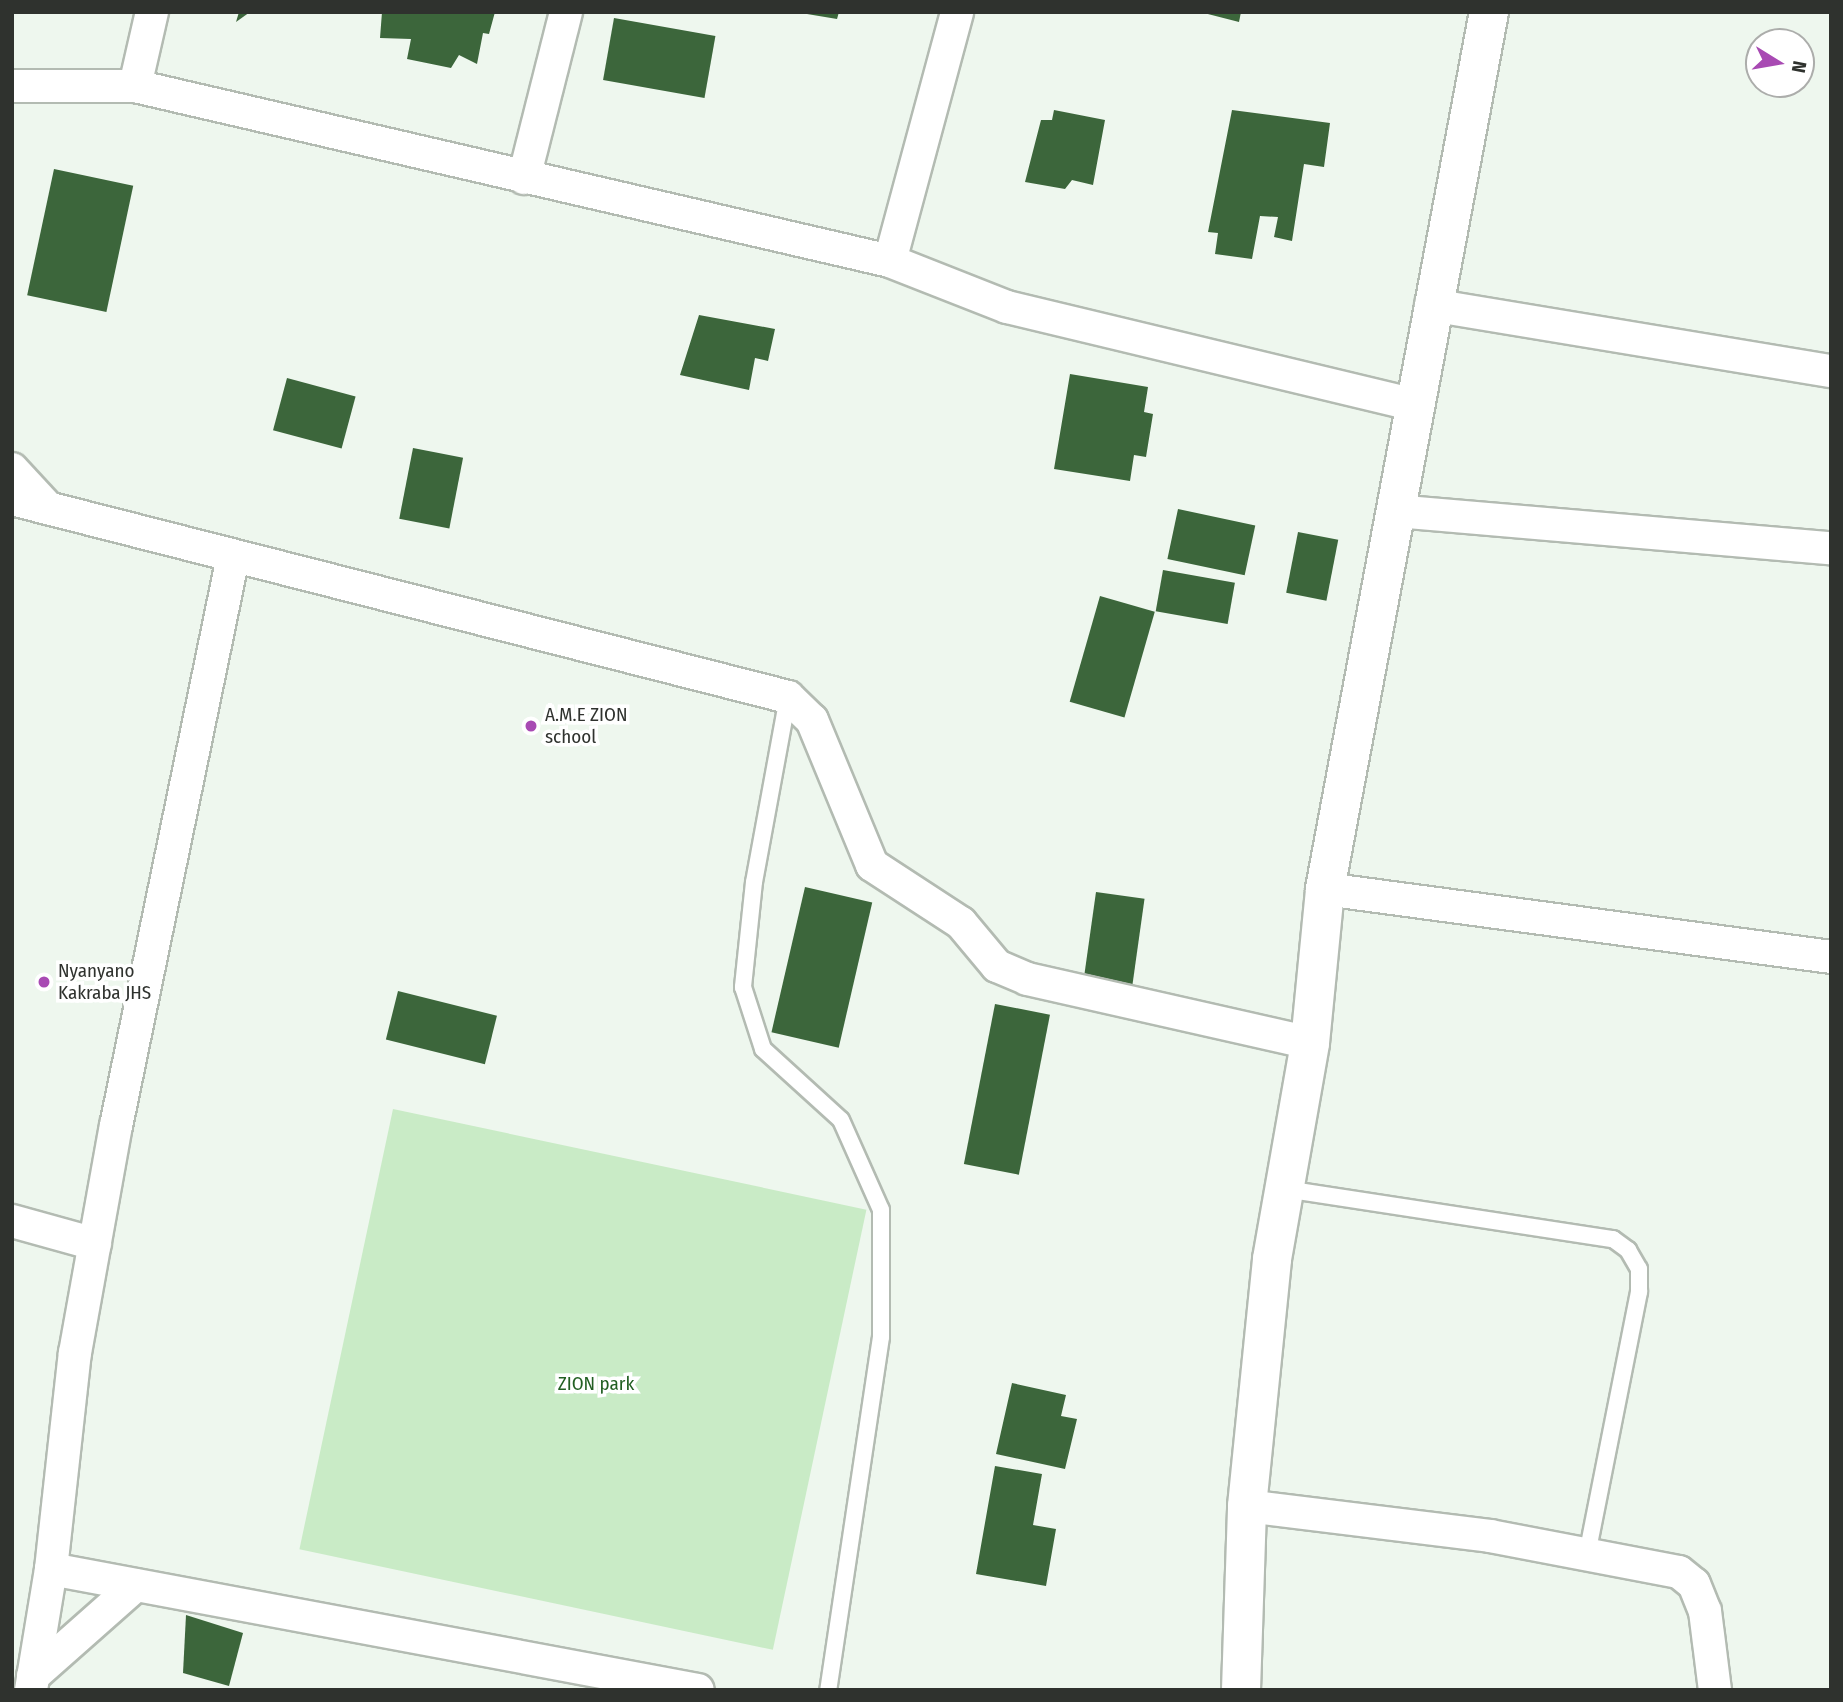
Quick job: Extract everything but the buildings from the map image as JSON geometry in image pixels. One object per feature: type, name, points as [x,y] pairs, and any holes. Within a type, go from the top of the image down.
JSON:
[{"type":"street","points":[[135,86],[152,12]]},
{"type":"street","points":[[524,178],[566,12]]},
{"type":"street","points":[[890,261],[957,12]]},
{"type":"street","points":[[1241,1690],[1247,1506],[1281,1188],[1310,1042],[1325,889],[1415,405],[1431,305],[1489,12]]},
{"type":"street","points":[[12,86],[135,86],[890,261],[1007,307],[1415,405]]},
{"type":"street","points":[[1431,305],[1831,371]]},
{"type":"street","points":[[12,470],[48,508]]},
{"type":"street","points":[[12,499],[788,697],[812,720],[872,865],[961,923],[997,966],[1027,979],[1310,1042]]},
{"type":"street","points":[[1395,511],[1831,548]]},
{"type":"street","points":[[32,1683],[51,1569],[75,1353],[94,1244],[233,557]]},
{"type":"street","points":[[1325,889],[1831,957]]},
{"type":"street","points":[[12,1221],[94,1244]]},
{"type":"street","points":[[1247,1506],[1490,1536],[1679,1572],[1694,1584],[1705,1611],[1715,1690]]},
{"type":"street","points":[[51,1569],[698,1690]]},
{"type":"street","points":[[32,1683],[136,1585]]},
{"type":"lane","points":[[788,697],[754,882],[743,987],[763,1049],[841,1120],[881,1210],[881,1337],[828,1690]]},
{"type":"lane","points":[[1281,1188],[1613,1239],[1628,1250],[1639,1269],[1639,1292],[1587,1554]]},
{"type":"green space","name":"ZION park","points":[[393,1109],[866,1210],[773,1650],[299,1549]]},
{"type":"place","name":"A.M.E ZION school","points":[[531,726]]},
{"type":"place","name":"Nyanyano Kakraba JHS","points":[[44,982]]}]
